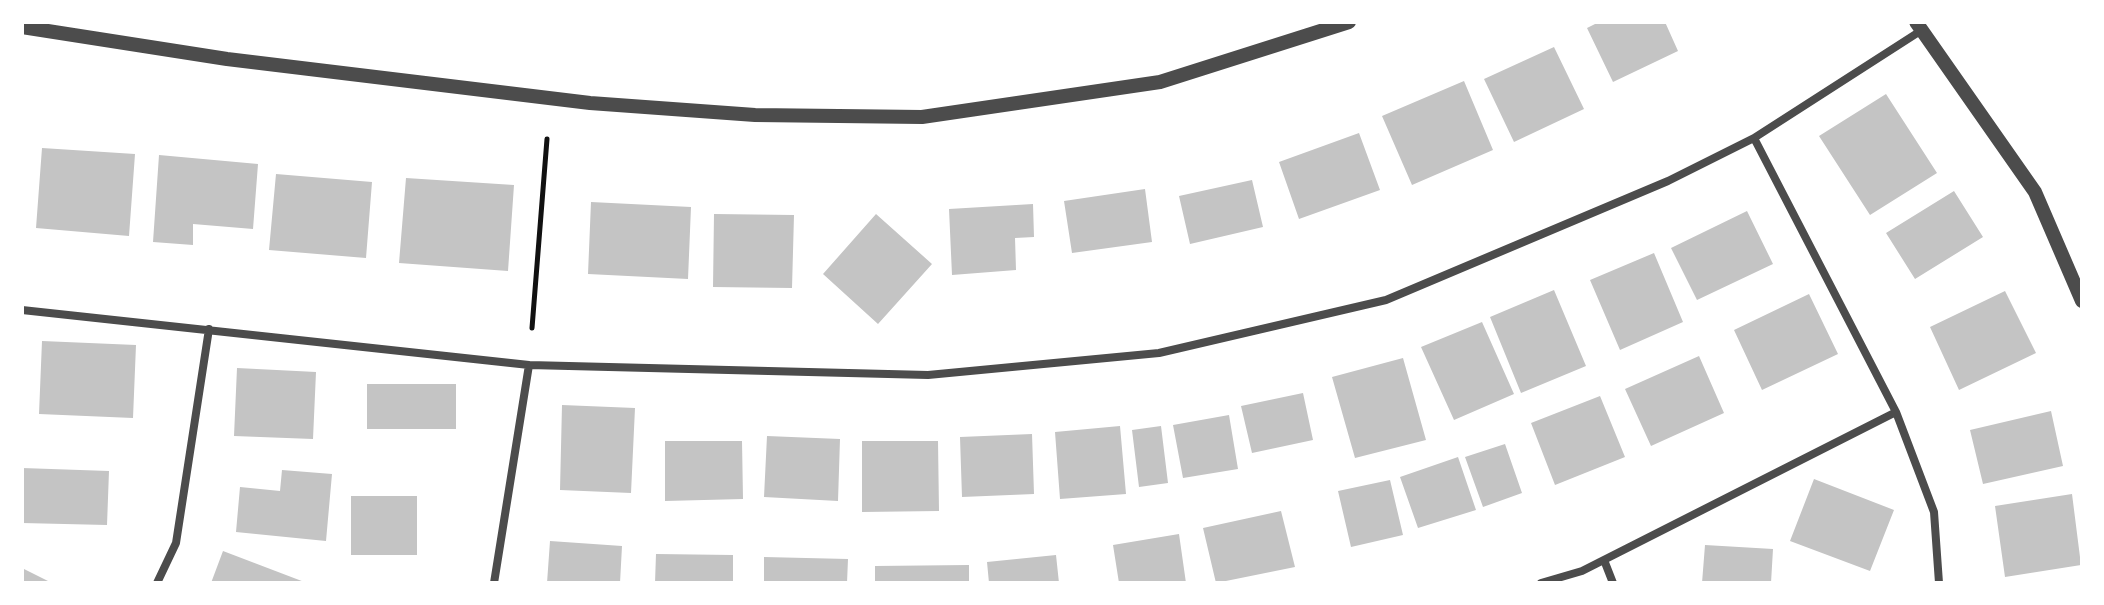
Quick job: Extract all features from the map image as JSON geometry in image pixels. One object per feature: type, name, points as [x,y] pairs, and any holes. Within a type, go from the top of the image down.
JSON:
[{"type":"street","points":[[22,27],[227,59],[551,98],[755,115],[922,117],[1160,82],[1349,22]]},
{"type":"street","points":[[22,310],[529,365],[928,375],[1159,353],[1386,300],[1568,225],[1668,181],[1754,138],[1919,26],[2035,192],[2082,301]]},
{"type":"street","points":[[1754,138],[1896,412],[1934,512],[1939,583]]},
{"type":"street","points":[[157,583],[176,543],[209,329]]},
{"type":"street","points":[[494,583],[529,365]]},
{"type":"street","points":[[1541,583],[1582,571],[1896,412]]},
{"type":"street","points":[[1604,560],[1613,583]]},
{"type":"path","points":[[529,365],[551,98]]},
{"type":"building","points":[[1599,22],[1665,22],[1678,51],[1613,82],[1587,28]]},
{"type":"building","points":[[1554,47],[1584,109],[1514,142],[1484,79]]},
{"type":"building","points":[[1464,81],[1493,150],[1412,185],[1382,116]]},
{"type":"building","points":[[1886,94],[1937,173],[1870,215],[1819,136]]},
{"type":"building","points":[[1359,133],[1380,190],[1299,219],[1279,162]]},
{"type":"building","points":[[42,148],[135,154],[129,236],[36,228]]},
{"type":"building","points":[[159,155],[258,164],[253,229],[193,224],[193,245],[153,242]]},
{"type":"building","points":[[276,174],[372,182],[366,258],[269,250]]},
{"type":"building","points":[[406,178],[514,185],[508,271],[399,263]]},
{"type":"building","points":[[1252,180],[1263,227],[1190,244],[1179,196]]},
{"type":"building","points":[[1145,189],[1152,242],[1072,253],[1064,201]]},
{"type":"building","points":[[1954,191],[1983,237],[1915,279],[1886,233]]},
{"type":"building","points":[[591,202],[691,207],[688,279],[588,274]]},
{"type":"building","points":[[1033,204],[1034,237],[1015,238],[1016,270],[952,275],[949,209]]},
{"type":"building","points":[[1747,211],[1773,264],[1697,300],[1671,248]]},
{"type":"building","points":[[714,214],[794,215],[792,288],[713,287]]},
{"type":"building","points":[[876,214],[932,264],[878,324],[823,274]]},
{"type":"building","points":[[1654,253],[1683,322],[1620,350],[1590,280]]},
{"type":"building","points":[[1554,290],[1586,366],[1521,393],[1490,317]]},
{"type":"building","points":[[2005,291],[2036,353],[1959,390],[1930,327]]},
{"type":"building","points":[[1809,294],[1838,354],[1762,390],[1734,330]]},
{"type":"building","points":[[1482,322],[1514,394],[1454,420],[1421,347]]},
{"type":"building","points":[[42,341],[136,345],[133,418],[39,414]]},
{"type":"building","points":[[1699,356],[1724,413],[1651,446],[1625,389]]},
{"type":"building","points":[[1403,358],[1426,440],[1355,458],[1332,377]]},
{"type":"building","points":[[237,368],[316,372],[313,439],[234,436]]},
{"type":"building","points":[[367,384],[456,384],[456,429],[367,429]]},
{"type":"building","points":[[1303,393],[1313,440],[1252,453],[1241,406]]},
{"type":"building","points":[[1600,396],[1625,457],[1555,485],[1531,423]]},
{"type":"building","points":[[562,405],[635,408],[631,493],[560,490]]},
{"type":"building","points":[[2051,411],[2063,466],[1983,484],[1970,430]]},
{"type":"building","points":[[1229,415],[1238,469],[1183,478],[1173,425]]},
{"type":"building","points":[[1120,426],[1126,494],[1060,499],[1055,432]]},
{"type":"building","points":[[1161,426],[1168,483],[1139,487],[1132,430]]},
{"type":"building","points":[[1032,434],[1034,494],[962,497],[960,437]]},
{"type":"building","points":[[767,436],[840,439],[838,501],[764,497]]},
{"type":"building","points":[[665,441],[742,441],[743,499],[665,501]]},
{"type":"building","points":[[862,441],[938,441],[939,511],[862,512]]},
{"type":"building","points":[[1505,444],[1522,493],[1483,507],[1465,457]]},
{"type":"building","points":[[1458,457],[1476,510],[1418,528],[1400,477]]},
{"type":"building","points":[[22,468],[109,471],[107,525],[22,523]]},
{"type":"building","points":[[282,470],[332,474],[326,541],[236,532],[240,487],[280,491]]},
{"type":"building","points":[[1814,479],[1894,510],[1870,571],[1790,541]]},
{"type":"building","points":[[1390,480],[1403,535],[1351,547],[1338,491]]},
{"type":"building","points":[[2072,494],[2081,565],[2005,577],[1995,506]]},
{"type":"building","points":[[351,496],[417,496],[417,555],[351,555]]},
{"type":"building","points":[[1281,511],[1295,567],[1216,583],[1203,528]]},
{"type":"building","points":[[1179,534],[1186,583],[1119,583],[1113,545]]},
{"type":"building","points":[[550,541],[622,546],[620,583],[547,583]]},
{"type":"building","points":[[1705,545],[1773,549],[1771,583],[1702,583]]},
{"type":"building","points":[[223,551],[307,583],[211,583]]},
{"type":"building","points":[[656,554],[733,555],[733,583],[655,583]]},
{"type":"building","points":[[1056,555],[1059,583],[989,583],[987,562]]},
{"type":"building","points":[[764,557],[848,559],[847,583],[764,583]]},
{"type":"building","points":[[969,565],[969,583],[875,583],[875,566]]},
{"type":"building","points":[[22,568],[52,583],[22,583]]}]
